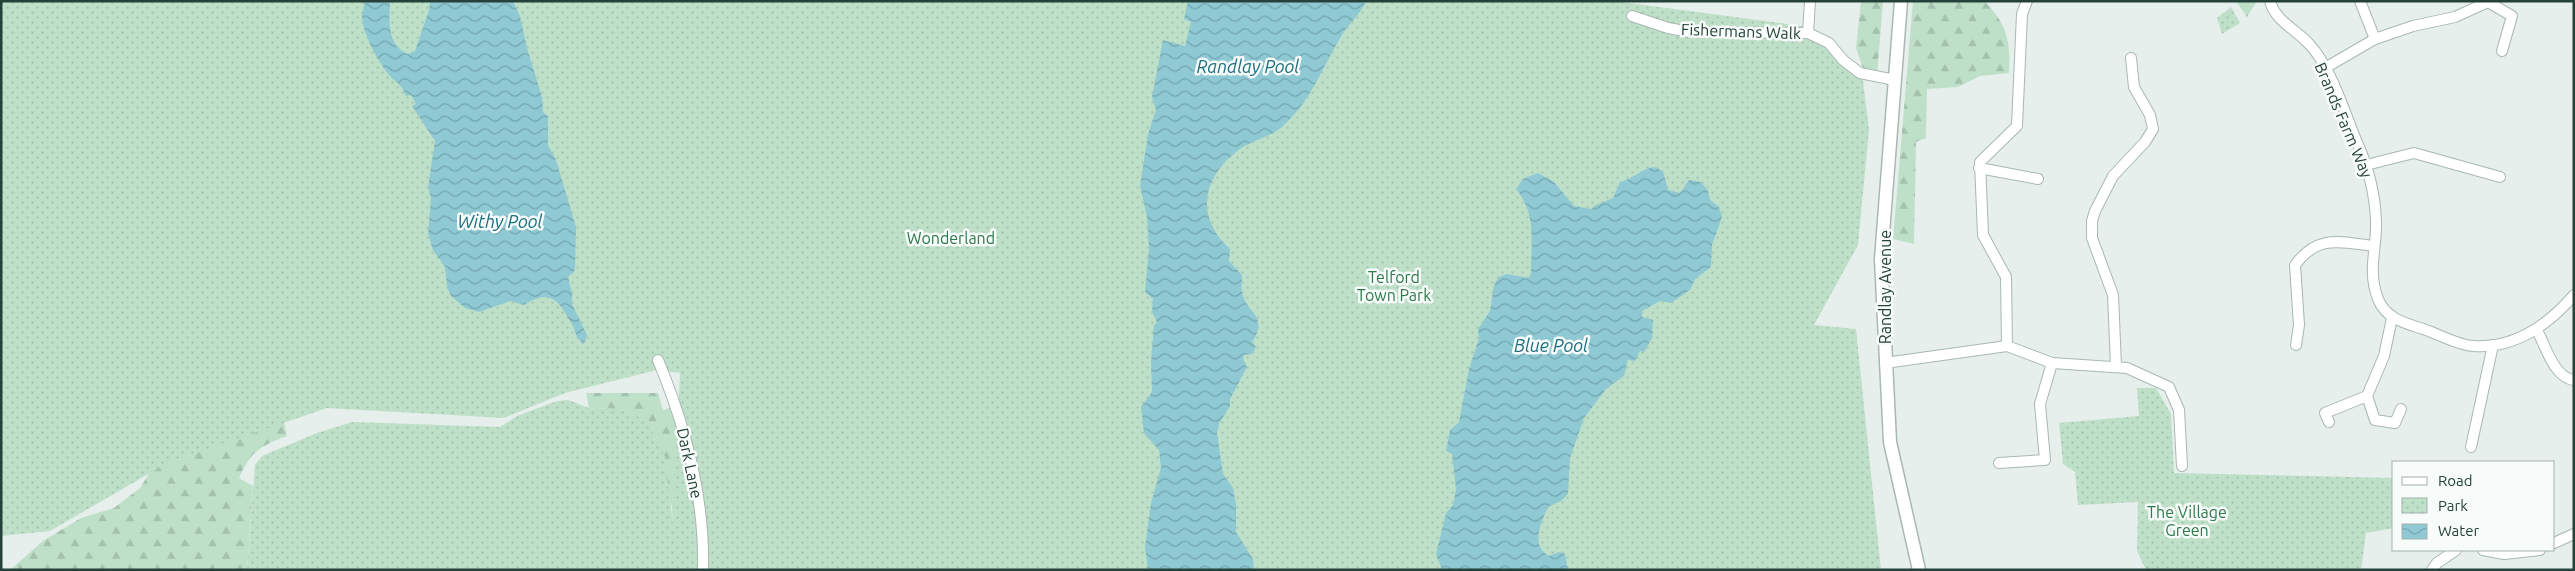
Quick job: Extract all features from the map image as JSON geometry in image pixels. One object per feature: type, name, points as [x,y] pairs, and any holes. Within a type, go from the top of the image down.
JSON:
[{"type":"street","points":[[1808,33],[1810,1]]},
{"type":"street","name":"Randlay Avenue","points":[[1902,1],[1882,259],[1885,363],[1890,442],[1919,570]]},
{"type":"street","points":[[2006,346],[2006,277],[1983,235],[1979,168],[1983,156],[2017,126],[2022,14],[2027,1]]},
{"type":"street","name":"Brands Farm Way","points":[[2270,1],[2272,11],[2310,46],[2324,68],[2366,165],[2372,188],[2376,222],[2371,276],[2379,301],[2392,318]]},
{"type":"street","points":[[2360,1],[2375,39]]},
{"type":"street","points":[[2324,68],[2375,39],[2413,26],[2455,17],[2488,2],[2512,16],[2502,51]]},
{"type":"street","name":"Fishermans Walk","points":[[1632,16],[1658,25],[1690,32],[1808,33],[1829,43],[1843,60],[1860,73],[1895,80]]},
{"type":"street","points":[[2116,366],[2113,295],[2094,246],[2091,230],[2095,211],[2110,180],[2145,142],[2153,129],[2150,116],[2134,86],[2131,58]]},
{"type":"street","points":[[2366,165],[2414,153],[2500,177]]},
{"type":"street","points":[[1979,168],[2038,179]]},
{"type":"street","points":[[2296,345],[2299,325],[2295,265],[2305,252],[2328,240],[2374,246]]},
{"type":"street","points":[[2401,409],[2395,423],[2375,420],[2367,396],[2384,356],[2392,318],[2472,346],[2500,345],[2537,330],[2556,316],[2574,295]]},
{"type":"street","points":[[2537,330],[2557,370],[2569,380],[2574,380]]},
{"type":"street","points":[[2471,447],[2493,345]]},
{"type":"street","points":[[1885,363],[2006,346],[2052,363],[2069,366],[2116,366],[2138,373],[2169,387],[2179,410],[2182,466]]},
{"type":"street","name":"Dark Lane","points":[[658,360],[680,421],[694,477],[704,540],[703,570]]},
{"type":"street","points":[[1999,464],[2045,460],[2040,404],[2052,363]]},
{"type":"street","points":[[2329,422],[2325,413],[2367,396]]},
{"type":"street","points":[[2555,543],[2574,534]]},
{"type":"street","points":[[2432,570],[2437,563],[2455,551]]},
{"type":"street","points":[[2488,551],[2504,554],[2531,551]]},
{"type":"green space","name":"Telford Town Park","points":[[1,1],[1614,1],[1802,26],[1862,73],[1869,130],[1858,245],[1814,325],[1856,329],[1881,570],[247,570],[255,465],[262,456],[317,433],[352,422],[500,427],[517,416],[557,401],[568,400],[589,408],[620,409],[635,416],[645,418],[665,457],[673,525],[680,373],[657,370],[565,393],[504,418],[327,408],[169,462],[50,531],[1,536]]},
{"type":"green space","points":[[1861,1],[1883,1],[1877,75],[1865,74],[1856,48]]},
{"type":"green space","points":[[1913,1],[1984,1],[2003,25],[2009,52],[2009,73],[1980,76],[1958,87],[1927,89],[1926,138],[1916,142],[1914,244],[1893,239]]},
{"type":"green space","points":[[2236,1],[2257,1],[2247,17]]},
{"type":"green space","points":[[2231,7],[2240,23],[2222,34],[2217,18]]},
{"type":"green space","name":"The Village Green","points":[[2137,388],[2156,388],[2171,414],[2174,473],[2392,478],[2392,528],[2366,533],[2361,570],[2146,570],[2137,551],[2138,502],[2078,505],[2075,472],[2063,464],[2059,423],[2139,416]]},
{"type":"green space","points":[[586,393],[658,393],[663,410],[684,404],[674,570],[672,507],[635,416],[620,409],[589,408]]},
{"type":"green space","points":[[283,416],[287,436],[270,443],[252,455],[239,478],[253,486],[247,570],[10,570],[43,541],[81,518],[114,508],[140,488],[154,466]]},
{"type":"water","name":"Withy Pool","points":[[365,1],[390,1],[390,25],[393,39],[401,50],[408,54],[415,51],[429,10],[430,1],[513,1],[520,16],[527,48],[542,97],[543,112],[548,116],[548,145],[556,160],[576,227],[575,270],[568,277],[572,293],[572,304],[587,335],[584,344],[579,339],[561,307],[552,298],[540,298],[524,305],[510,301],[479,312],[465,308],[451,296],[447,287],[445,267],[433,250],[428,234],[431,198],[428,187],[435,141],[412,106],[416,104],[411,95],[406,96],[401,86],[389,75],[372,48],[363,24],[362,15]]},
{"type":"water","name":"Randlay Pool","points":[[1188,1],[1366,1],[1342,35],[1303,104],[1280,129],[1242,148],[1224,163],[1210,187],[1207,199],[1212,225],[1219,237],[1230,249],[1229,261],[1242,275],[1244,299],[1258,320],[1257,333],[1252,342],[1256,347],[1252,354],[1244,355],[1243,359],[1247,367],[1230,399],[1230,406],[1219,424],[1217,433],[1223,474],[1233,488],[1236,505],[1236,532],[1253,559],[1254,570],[1148,570],[1145,547],[1151,503],[1161,468],[1159,450],[1144,433],[1141,407],[1152,392],[1151,362],[1154,325],[1157,322],[1152,312],[1153,299],[1145,292],[1149,248],[1147,217],[1140,186],[1148,134],[1156,110],[1152,97],[1163,40],[1185,46],[1191,22],[1184,19]]},
{"type":"water","name":"Blue Pool","points":[[1654,167],[1663,171],[1668,190],[1680,193],[1689,180],[1701,182],[1708,191],[1710,200],[1719,207],[1722,217],[1712,245],[1711,267],[1695,279],[1690,290],[1671,303],[1660,301],[1642,311],[1642,317],[1653,320],[1652,338],[1644,352],[1640,351],[1635,361],[1628,360],[1624,376],[1606,389],[1584,418],[1570,458],[1568,494],[1561,501],[1548,507],[1540,527],[1538,540],[1543,551],[1549,556],[1559,552],[1565,554],[1568,570],[1442,570],[1436,554],[1446,513],[1453,505],[1456,489],[1452,454],[1446,451],[1450,430],[1459,422],[1469,369],[1479,338],[1478,329],[1490,311],[1494,285],[1499,277],[1507,274],[1528,278],[1531,274],[1532,240],[1530,219],[1523,199],[1516,189],[1523,179],[1538,173],[1554,182],[1574,206],[1591,209],[1613,198],[1620,182]]},
{"type":"park label","name":"Wonderland","points":[[951,238]]}]
